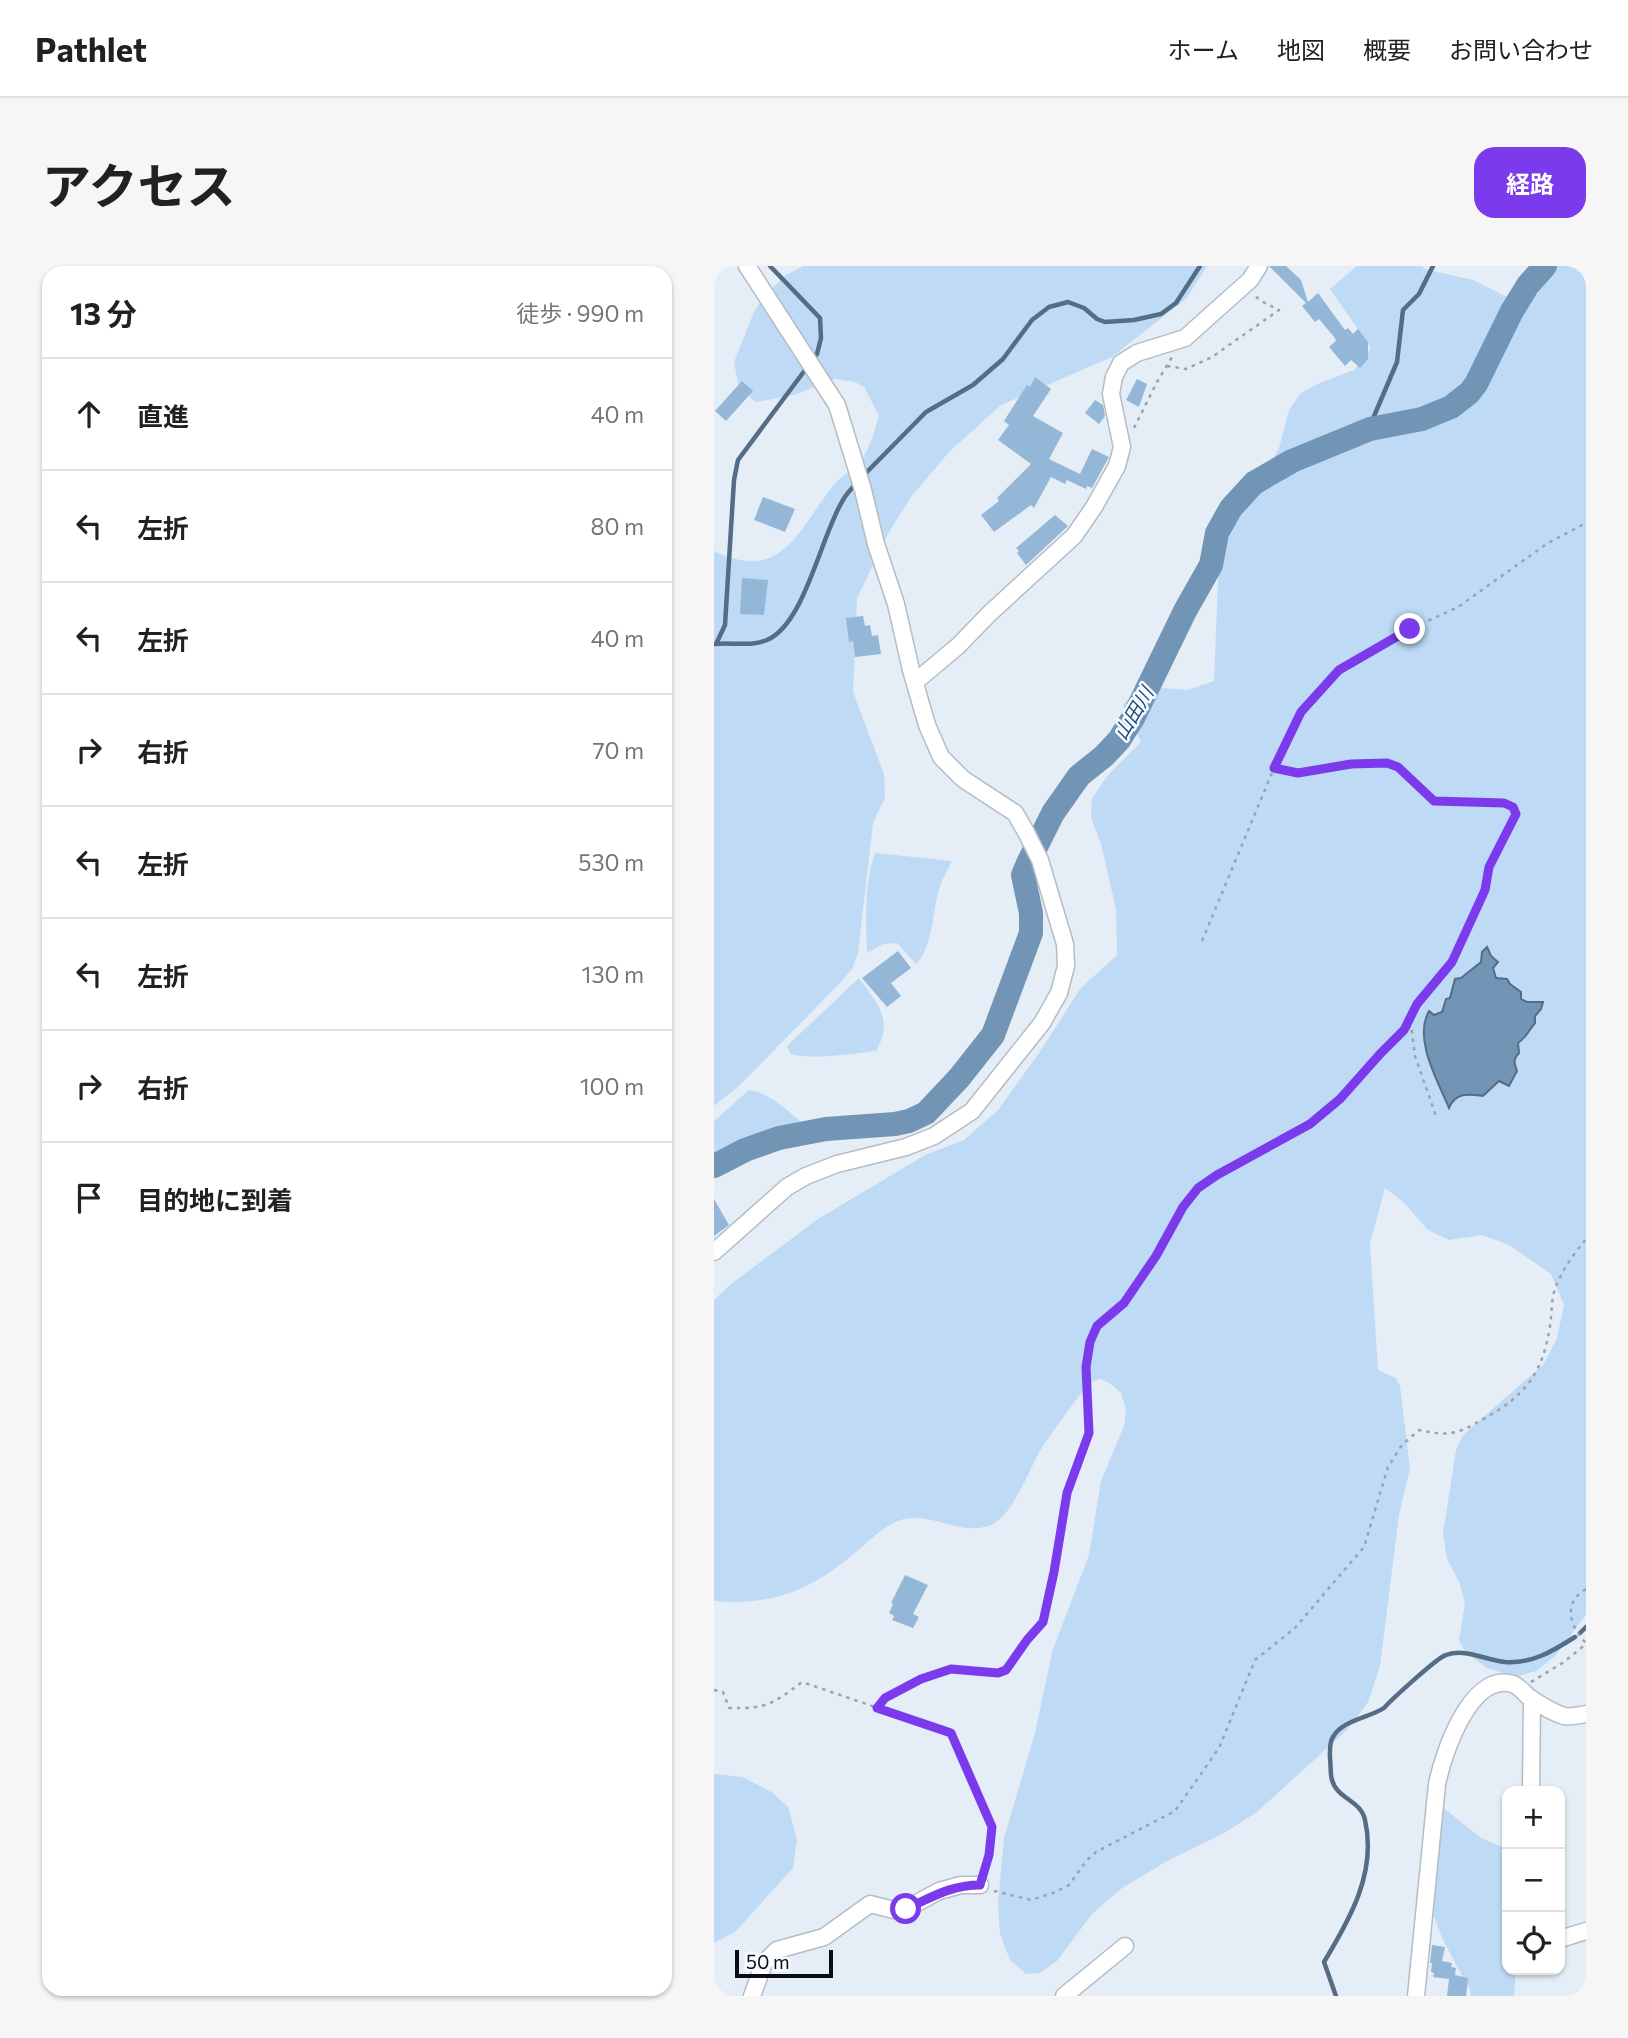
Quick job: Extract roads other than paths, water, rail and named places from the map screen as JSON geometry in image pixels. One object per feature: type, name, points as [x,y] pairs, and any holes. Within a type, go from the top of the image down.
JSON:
[{"type":"street","points":[[714,1252],[787,1187],[806,1176],[838,1164],[906,1147],[934,1136],[972,1111],[1042,1023],[1059,993],[1066,965],[1065,944],[1040,860],[1015,813],[963,779],[941,757],[927,725],[896,604],[876,544],[837,405],[819,373],[747,266]]},
{"type":"street","points":[[915,682],[958,646],[1074,536],[1117,466],[1122,447],[1111,394],[1114,377],[1121,363],[1137,353],[1185,338],[1195,331],[1211,313],[1244,285],[1259,266]]},
{"type":"street","points":[[1416,1996],[1437,1784],[1452,1733],[1474,1701],[1486,1689],[1499,1684],[1514,1684],[1532,1699],[1566,1716],[1586,1714]]},
{"type":"street","points":[[1531,1786],[1532,1699]]},
{"type":"street","points":[[752,1996],[764,1963],[777,1950],[824,1937],[870,1904],[894,1910],[906,1909],[939,1891],[961,1885],[980,1885]]},
{"type":"street","points":[[1565,1937],[1586,1931]]},
{"type":"street","points":[[1064,1996],[1125,1946]]},
{"type":"waterway","points":[[717,642],[725,625],[734,480],[738,460],[817,354],[821,338],[820,318],[770,266]]},
{"type":"waterway","points":[[862,477],[926,412],[973,385],[1003,359],[1032,320],[1049,307],[1068,302],[1084,308],[1105,322],[1134,320],[1161,314],[1176,303],[1200,266]]},
{"type":"waterway","points":[[1369,428],[1397,362],[1403,310],[1419,294],[1433,266]]},
{"type":"waterway","name":"山田川","points":[[714,1166],[745,1150],[779,1138],[826,1129],[909,1121],[926,1113],[959,1078],[993,1035],[1031,933],[1031,913],[1023,875],[1029,861],[1053,813],[1079,776],[1119,740],[1133,718],[1185,611],[1211,565],[1217,533],[1231,508],[1254,483],[1292,461],[1370,429],[1422,419],[1451,407],[1476,384],[1512,311],[1528,285],[1545,266]]},
{"type":"waterway","points":[[714,644],[761,642],[780,631],[802,598],[835,515],[856,483]]},
{"type":"waterway","points":[[1580,1633],[1586,1627]]},
{"type":"waterway","points":[[1336,1996],[1324,1962],[1359,1894],[1368,1839],[1363,1813],[1339,1791],[1332,1780],[1330,1750],[1333,1737],[1349,1723],[1384,1708],[1441,1657],[1461,1653],[1505,1662],[1524,1661],[1550,1652],[1575,1637]]}]
